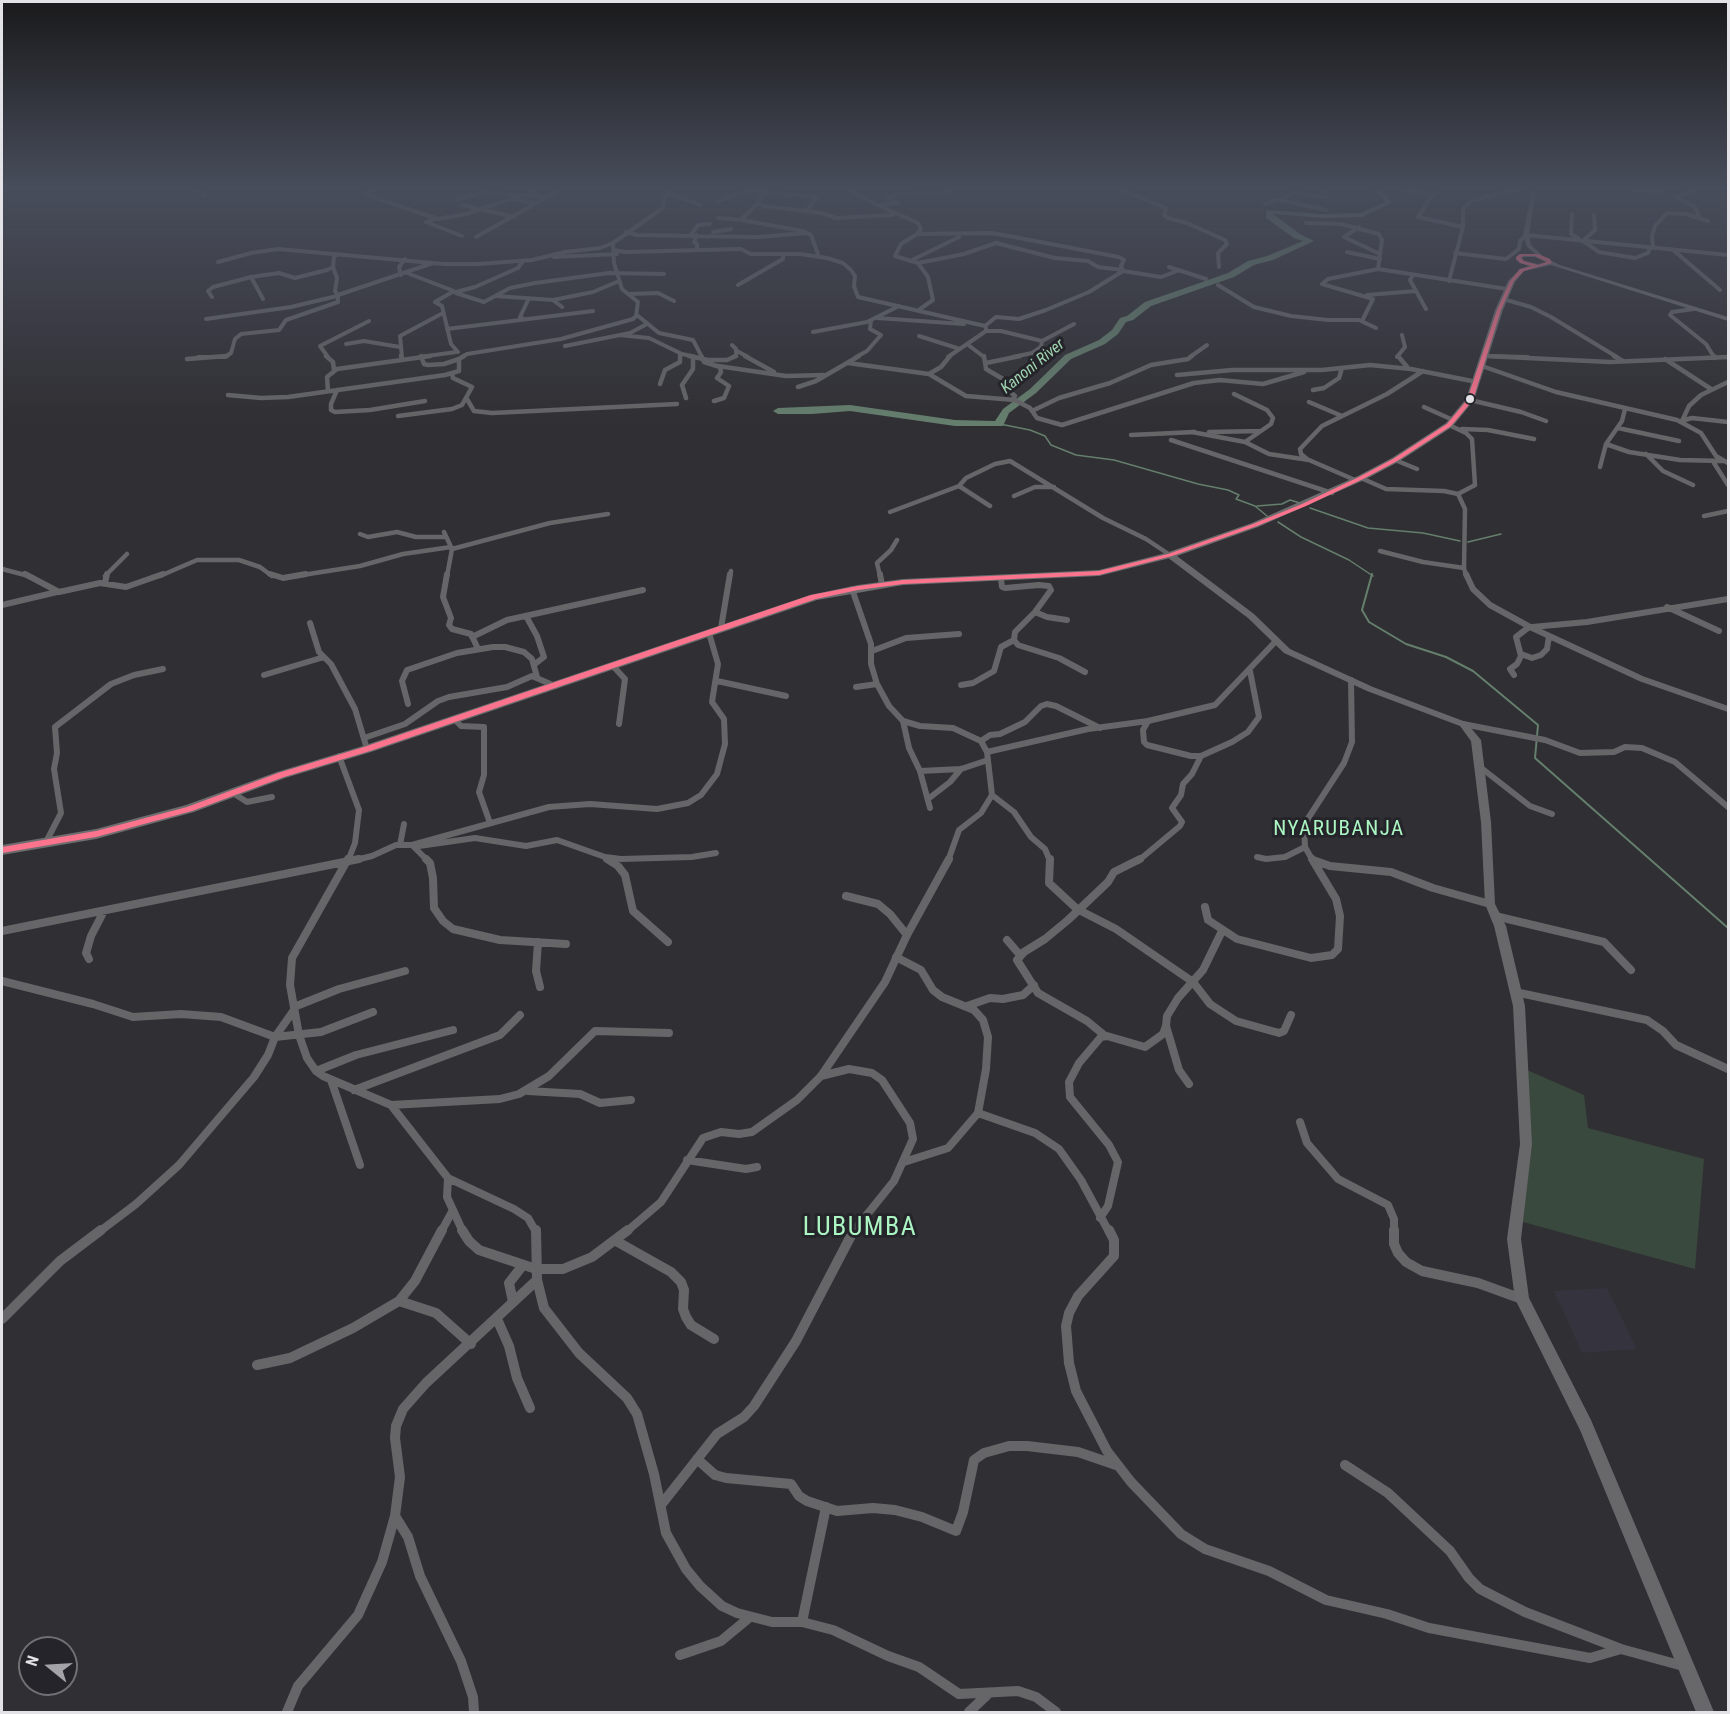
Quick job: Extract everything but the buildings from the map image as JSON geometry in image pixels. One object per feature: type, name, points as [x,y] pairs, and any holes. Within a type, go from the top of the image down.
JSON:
[{"type":"highway","points":[[2,850],[96,834],[189,809],[339,756],[366,743],[454,720],[814,597],[882,585],[1100,573],[1170,555],[1255,525],[1332,493],[1395,460],[1454,425],[1470,400],[1505,294],[1518,269]]},
{"type":"highway","points":[[1567,269],[1728,319]]},
{"type":"street","points":[[212,297],[208,291],[213,287],[250,277],[279,273],[295,278],[326,269]]},
{"type":"street","points":[[187,359],[225,357],[231,352],[239,335],[282,328],[286,320],[338,302],[335,291],[337,278],[334,269]]},
{"type":"street","points":[[399,269],[401,276]]},
{"type":"street","points":[[206,319],[291,307],[419,269]]},
{"type":"street","points":[[456,352],[451,344],[442,306],[435,301],[516,269]]},
{"type":"street","points":[[615,269],[622,290],[638,302],[636,316]]},
{"type":"street","points":[[738,285],[766,269]]},
{"type":"street","points":[[849,269],[855,276],[854,286],[858,297],[920,309],[985,329],[1042,342]]},
{"type":"street","points":[[920,309],[933,300],[934,296],[928,277],[922,269]]},
{"type":"street","points":[[1115,269],[1161,277],[1177,272]]},
{"type":"street","points":[[1172,269],[1206,279]]},
{"type":"street","points":[[1362,321],[1374,301],[1373,298],[1321,284],[1329,278],[1378,269],[1449,281],[1505,294],[1551,317],[1624,362]]},
{"type":"street","points":[[1449,281],[1452,269]]},
{"type":"street","points":[[1695,269],[1720,290]]},
{"type":"street","points":[[929,374],[941,367],[947,358],[985,329],[996,317],[1019,319],[1051,308],[1089,292],[1123,270]]},
{"type":"street","points":[[407,273],[484,302],[510,288],[525,285],[616,274],[664,274]]},
{"type":"street","points":[[1413,275],[1410,280],[1426,309]]},
{"type":"street","points":[[250,277],[263,299]]},
{"type":"street","points":[[496,296],[553,300],[590,293],[619,281]]},
{"type":"street","points":[[1218,285],[1254,307],[1291,316],[1362,321],[1376,328]]},
{"type":"street","points":[[1364,296],[1416,291]]},
{"type":"street","points":[[630,294],[658,293],[674,301]]},
{"type":"street","points":[[529,298],[520,318],[535,319]]},
{"type":"street","points":[[553,300],[561,307]]},
{"type":"street","points":[[813,332],[871,320],[899,306]]},
{"type":"street","points":[[1694,309],[1670,314],[1707,344],[1715,357]]},
{"type":"street","points":[[447,329],[593,311]]},
{"type":"street","points":[[402,359],[400,336],[443,313]]},
{"type":"street","points":[[328,392],[327,377],[334,370],[421,356],[456,352],[467,354],[561,339],[636,316]]},
{"type":"street","points":[[613,317],[617,320],[636,316],[659,333],[693,340],[702,359],[718,366],[794,376],[824,375]]},
{"type":"street","points":[[877,318],[953,325],[970,323]]},
{"type":"street","points":[[798,387],[816,381],[867,351],[881,336],[870,329],[871,320]]},
{"type":"street","points":[[334,370],[333,362],[324,354],[320,346],[369,321]]},
{"type":"street","points":[[565,346],[636,331],[647,324]]},
{"type":"street","points":[[986,363],[1032,353],[1041,347],[1042,342],[1074,324]]},
{"type":"street","points":[[619,335],[649,338],[680,353],[702,359],[727,360],[736,356],[737,351]]},
{"type":"street","points":[[1402,335],[1405,347],[1396,357],[1408,368]]},
{"type":"street","points":[[919,336],[960,349]]},
{"type":"street","points":[[346,344],[364,341],[400,347]]},
{"type":"street","points":[[967,344],[982,355],[986,369],[1008,382],[1008,390],[1015,396],[1013,399]]},
{"type":"street","points":[[732,345],[737,351],[774,372]]},
{"type":"street","points":[[1032,411],[1059,398],[1117,380],[1151,365],[1188,359],[1207,345]]},
{"type":"street","points":[[660,384],[665,370],[680,362],[680,353]]},
{"type":"street","points":[[421,356],[424,364],[440,365],[467,354]]},
{"type":"street","points":[[686,398],[682,385],[693,369],[693,357]]},
{"type":"street","points":[[1484,361],[1624,362],[1728,357]]},
{"type":"street","points":[[228,395],[274,398],[452,374],[460,369],[459,359]]},
{"type":"street","points":[[1665,359],[1711,389]]},
{"type":"street","points":[[1484,361],[1549,390],[1625,409],[1682,420],[1728,422]]},
{"type":"street","points":[[848,363],[929,374],[966,396],[1013,399],[1032,411],[1037,418],[1067,424],[1194,383],[1220,380],[1263,384],[1304,372]]},
{"type":"street","points":[[1177,375],[1232,370],[1303,370],[1370,365],[1408,368],[1477,382]]},
{"type":"street","points":[[714,401],[724,398],[729,386],[717,378],[721,371],[718,366]]},
{"type":"street","points":[[1313,390],[1332,384],[1341,375],[1342,368]]},
{"type":"street","points":[[1423,371],[1387,394],[1322,426],[1301,448],[1300,454],[1309,460],[1386,489],[1458,494],[1473,488],[1475,482],[1472,439],[1425,407]]},
{"type":"street","points":[[398,416],[452,409],[462,405],[472,387],[453,378],[452,374]]},
{"type":"street","points":[[1682,420],[1689,406],[1711,389],[1728,382]]},
{"type":"street","points":[[337,390],[331,404],[331,410],[335,412],[370,410],[425,401]]},
{"type":"street","points":[[1234,394],[1271,414],[1273,418],[1271,424],[1245,442]]},
{"type":"street","points":[[467,399],[474,411],[492,413],[677,404]]},
{"type":"street","points":[[1470,400],[1521,412],[1546,421]]},
{"type":"street","points":[[1309,402],[1342,416]]},
{"type":"street","points":[[1600,467],[1606,444],[1618,428],[1625,409]]},
{"type":"street","points":[[1682,420],[1701,433],[1716,456],[1726,462]]},
{"type":"street","points":[[1454,425],[1534,439]]},
{"type":"street","points":[[1618,428],[1679,441]]},
{"type":"street","points":[[1131,435],[1162,432],[1261,431]]},
{"type":"street","points":[[1192,432],[1245,442],[1269,454],[1309,460]]},
{"type":"street","points":[[1171,440],[1332,493]]},
{"type":"street","points":[[1606,444],[1692,462],[1726,462]]},
{"type":"street","points":[[1646,454],[1663,471],[1693,485]]},
{"type":"street","points":[[1395,460],[1418,469]]},
{"type":"street","points":[[890,512],[958,486],[966,478],[984,469],[1010,461],[1094,513],[1133,531],[1170,555],[1251,616],[1275,642],[1302,659],[1463,724],[1545,740],[1580,753],[1604,753],[1625,747],[1642,747],[1675,762],[1728,807]]},
{"type":"street","points":[[1714,463],[1728,485]]},
{"type":"street","points":[[958,486],[990,506]]},
{"type":"street","points":[[1014,496],[1035,488],[1055,487]]},
{"type":"street","points":[[1458,494],[1466,509],[1467,521],[1464,568],[1473,590],[1481,598],[1530,627],[1642,679],[1728,709]]},
{"type":"street","points":[[1704,516],[1728,511]]},
{"type":"street","points":[[2,605],[105,582],[126,587],[155,578],[191,562],[204,560],[235,559],[262,569],[273,577],[283,578],[368,565],[403,554],[452,548],[550,523],[608,514]]},
{"type":"street","points":[[360,534],[368,537],[397,532],[416,537],[445,534],[452,548],[442,597],[451,618],[449,625],[452,629],[466,632],[472,637],[478,649]]},
{"type":"street","points":[[882,585],[877,563],[891,550],[897,540]]},
{"type":"street","points":[[1380,550],[1423,562],[1464,568]]},
{"type":"street","points":[[105,582],[105,576],[127,554]]},
{"type":"street","points":[[2,569],[28,575],[38,583],[59,591]]},
{"type":"street","points":[[722,628],[731,571]]},
{"type":"street","points":[[1001,579],[1002,587],[1005,588],[1048,586],[1051,590],[1035,612],[1019,627],[1014,640]]},
{"type":"street","points":[[852,589],[872,651],[871,664],[877,684],[889,706],[903,721],[911,753],[920,771],[930,808]]},
{"type":"street","points":[[472,637],[499,622],[642,590]]},
{"type":"street","points":[[1514,675],[1510,669],[1518,664],[1521,654],[1516,637],[1530,627],[1587,622],[1667,607],[1726,600]]},
{"type":"street","points":[[1667,607],[1719,631]]},
{"type":"street","points":[[1035,612],[1047,617],[1067,620]]},
{"type":"street","points":[[526,616],[537,636],[544,657],[535,664]]},
{"type":"street","points":[[310,623],[319,652],[331,664],[355,709],[366,743],[405,724],[438,701],[448,697],[499,689],[526,677],[537,677],[555,686]]},
{"type":"street","points":[[412,846],[567,804],[657,809],[681,806],[696,800],[717,774],[724,753],[724,719],[712,702],[718,664],[709,633]]},
{"type":"street","points":[[872,651],[906,638],[959,634]]},
{"type":"street","points":[[1521,654],[1532,658],[1541,655],[1547,649],[1549,636]]},
{"type":"street","points":[[1014,640],[1026,649],[1059,658],[1085,672]]},
{"type":"street","points":[[961,685],[974,683],[994,671],[1001,647],[1014,640]]},
{"type":"street","points":[[920,771],[961,768],[987,756],[1101,728],[1148,721],[1215,705],[1250,671],[1275,642]]},
{"type":"street","points":[[408,704],[402,681],[407,670],[440,657],[478,649],[510,648],[528,654],[535,664],[537,677]]},
{"type":"street","points":[[264,675],[324,657]]},
{"type":"street","points":[[613,666],[625,679],[619,724]]},
{"type":"street","points":[[45,844],[61,813],[60,792],[54,769],[57,753],[55,727],[111,684],[134,675],[163,669]]},
{"type":"street","points":[[1148,721],[1143,730],[1144,742],[1147,745],[1191,756],[1201,756],[1241,738],[1255,726],[1259,717],[1250,671]]},
{"type":"street","points":[[1204,907],[1208,920],[1222,931],[1255,945],[1311,958],[1332,955],[1338,949],[1340,916],[1336,899],[1305,847],[1304,827],[1344,763],[1352,742],[1351,680]]},
{"type":"street","points":[[717,681],[786,696]]},
{"type":"street","points":[[856,687],[877,684]]},
{"type":"street","points":[[981,741],[990,735],[1000,734],[1024,722],[1044,705],[1056,706],[1101,728]]},
{"type":"street","points":[[454,720],[461,726],[484,727],[484,775],[478,792],[490,824]]},
{"type":"street","points":[[287,1713],[298,1686],[358,1615],[382,1562],[394,1516],[400,1477],[395,1438],[396,1426],[403,1410],[426,1383],[497,1319],[536,1275],[563,1269],[592,1257],[616,1241],[661,1203],[703,1138],[711,1134],[752,1132],[797,1100],[821,1076],[885,982],[907,935],[947,864],[959,830],[981,813],[992,795],[987,756],[981,741],[953,728],[920,726],[903,721]]},
{"type":"street","points":[[1463,724],[1476,740],[1486,822],[1492,910],[1519,1006],[1526,1144],[1514,1239],[1522,1299],[1586,1425],[1705,1713]]},
{"type":"street","points":[[339,756],[358,810],[356,843],[292,958],[290,985],[299,1035],[307,1058],[316,1071],[331,1080],[375,1096],[391,1105],[448,1178],[528,1218],[536,1230],[536,1275],[542,1302],[553,1322],[579,1353],[614,1384],[637,1414],[666,1533],[686,1569],[700,1586],[722,1605],[750,1617],[772,1622],[802,1622],[832,1630],[888,1656],[919,1667],[959,1694],[990,1693],[1000,1690],[1028,1693],[1056,1713]]},
{"type":"street","points":[[1201,756],[1192,774],[1183,784],[1180,795],[1172,808],[1182,822],[1180,826],[1138,861],[1114,872],[1108,882],[1068,920],[1045,939],[1020,955],[1018,963],[1044,998],[1088,1021],[1104,1035],[1145,1047],[1163,1034],[1172,1007],[1209,959],[1222,931]]},
{"type":"street","points":[[1480,767],[1530,806],[1552,814]]},
{"type":"street","points":[[928,799],[950,782],[961,768]]},
{"type":"street","points":[[233,793],[247,802],[272,798]]},
{"type":"street","points":[[992,795],[1014,812],[1031,837],[1045,849],[1050,859],[1049,884],[1077,909],[1116,929],[1193,982],[1210,1004],[1244,1024],[1279,1033],[1284,1031],[1291,1015]]},
{"type":"street","points":[[400,845],[404,824]]},
{"type":"street","points":[[2,931],[347,862],[372,856],[383,849],[400,845],[412,846],[475,838],[526,846],[557,840],[605,857],[623,871],[633,911],[668,942]]},
{"type":"street","points":[[412,846],[430,863],[434,878],[434,908],[443,921],[453,929],[500,940],[566,944]]},
{"type":"street","points":[[1257,857],[1266,859],[1285,857],[1305,847]]},
{"type":"street","points":[[605,857],[692,857],[716,853]]},
{"type":"street","points":[[1313,860],[1330,866],[1390,872],[1492,910],[1604,942],[1631,970]]},
{"type":"street","points":[[846,896],[878,904],[890,914],[907,935]]},
{"type":"street","points":[[89,959],[86,953],[91,936],[104,911]]},
{"type":"street","points":[[1007,940],[1020,955]]},
{"type":"street","points":[[538,942],[536,971],[540,987]]},
{"type":"street","points":[[896,957],[921,970],[933,990],[942,997],[967,1006],[983,1020],[988,1037],[987,1069],[978,1113],[948,1148],[904,1162]]},
{"type":"street","points":[[2,1319],[60,1261],[136,1204],[179,1165],[254,1077],[268,1055],[275,1037],[294,1008],[339,989],[405,971]]},
{"type":"street","points":[[2,981],[93,1004],[133,1017],[181,1014],[221,1017],[275,1037],[321,1032],[372,1012]]},
{"type":"street","points":[[967,1006],[990,998],[1004,999],[1023,995],[1034,985]]},
{"type":"street","points":[[1515,992],[1647,1020],[1664,1031],[1676,1045],[1728,1069]]},
{"type":"street","points":[[354,1090],[500,1035],[520,1015]]},
{"type":"street","points":[[1166,1026],[1179,1070],[1189,1084]]},
{"type":"street","points":[[316,1071],[356,1055],[419,1041],[453,1030]]},
{"type":"street","points":[[391,1105],[500,1099],[526,1091],[549,1076],[595,1031],[669,1033]]},
{"type":"street","points":[[1100,1218],[1111,1196],[1118,1162],[1109,1145],[1074,1104],[1069,1083],[1079,1063],[1104,1035]]},
{"type":"street","points":[[661,1505],[717,1434],[744,1417],[754,1406],[796,1341],[820,1291],[855,1228],[894,1181],[913,1139],[902,1106],[882,1080],[872,1074],[849,1069],[821,1076]]},
{"type":"street","points":[[331,1080],[360,1165]]},
{"type":"street","points":[[526,1091],[580,1094],[600,1103],[631,1100]]},
{"type":"street","points":[[978,1113],[1035,1133],[1059,1149],[1081,1180],[1114,1240],[1114,1256],[1078,1296],[1069,1313],[1066,1343],[1076,1391],[1116,1465],[1181,1534],[1205,1549],[1269,1571],[1326,1600],[1387,1614],[1429,1628],[1590,1658],[1621,1649]]},
{"type":"street","points":[[1300,1122],[1307,1143],[1338,1179],[1388,1204],[1394,1220],[1394,1244],[1406,1262],[1422,1271],[1478,1283],[1522,1299]]},
{"type":"street","points":[[687,1160],[746,1169],[757,1167]]},
{"type":"street","points":[[448,1178],[447,1197],[466,1236],[479,1250],[523,1265],[536,1275]]},
{"type":"street","points":[[257,1365],[290,1358],[353,1328],[399,1301],[415,1281],[453,1210]]},
{"type":"street","points":[[616,1241],[671,1272],[681,1282],[684,1290],[686,1317],[692,1326],[714,1339]]},
{"type":"street","points":[[513,1302],[508,1283],[523,1265]]},
{"type":"street","points":[[399,1301],[436,1313],[471,1344]]},
{"type":"street","points":[[497,1319],[509,1346],[530,1408]]},
{"type":"street","points":[[697,1459],[716,1475],[726,1478],[791,1484],[799,1496],[826,1508],[837,1511],[873,1508],[895,1510],[922,1517],[956,1531],[963,1512],[974,1460],[984,1453],[1009,1446],[1027,1446],[1078,1452],[1116,1465]]},
{"type":"street","points":[[1345,1466],[1388,1493],[1450,1551],[1469,1578],[1480,1589],[1525,1612],[1621,1649],[1686,1667]]},
{"type":"street","points":[[802,1622],[826,1508]]},
{"type":"street","points":[[394,1516],[408,1537],[427,1594],[460,1661],[473,1697],[474,1713]]},
{"type":"street","points":[[680,1655],[721,1641],[750,1617]]},
{"type":"street","points":[[969,1713],[976,1703],[990,1693]]},
{"type":"shaded area","points":[[1607,1288],[1637,1349],[1582,1353],[1554,1291]]},
{"type":"green space","points":[[1527,1070],[1584,1095],[1588,1128],[1704,1159],[1695,1269],[1523,1222]]},
{"type":"waterway","name":"Kanoni River","points":[[778,411],[850,408],[955,423],[1000,424],[1000,419],[1006,411],[1033,391],[1068,357],[1102,342],[1115,332],[1123,320],[1130,318],[1148,304],[1231,275],[1241,269]]},
{"type":"waterway","points":[[1000,424],[1030,430],[1045,436],[1051,445],[1076,455],[1114,460],[1198,484],[1228,490],[1239,495],[1236,499],[1255,506],[1267,516]]},
{"type":"waterway","points":[[1257,506],[1282,504],[1290,500],[1300,503]]},
{"type":"waterway","points":[[1310,508],[1368,528],[1423,533],[1460,541]]},
{"type":"waterway","points":[[1278,522],[1301,537],[1349,560],[1372,575]]},
{"type":"waterway","points":[[1468,542],[1501,534]]},
{"type":"waterway","points":[[1372,575],[1362,610],[1369,622],[1406,644],[1446,657],[1473,671],[1538,725],[1535,758],[1728,928]]},
{"type":"transit line","points":[[2,850],[96,834],[189,809],[281,775],[367,749],[814,597],[903,582],[1099,573],[1170,555],[1255,525],[1361,478],[1395,460],[1449,425],[1470,400],[1499,310],[1512,281],[1522,270],[1526,269]]},
{"type":"district","name":"NYARUBANJA","points":[[1339,830]]},
{"type":"district","name":"LUBUMBA","points":[[860,1228]]}]
